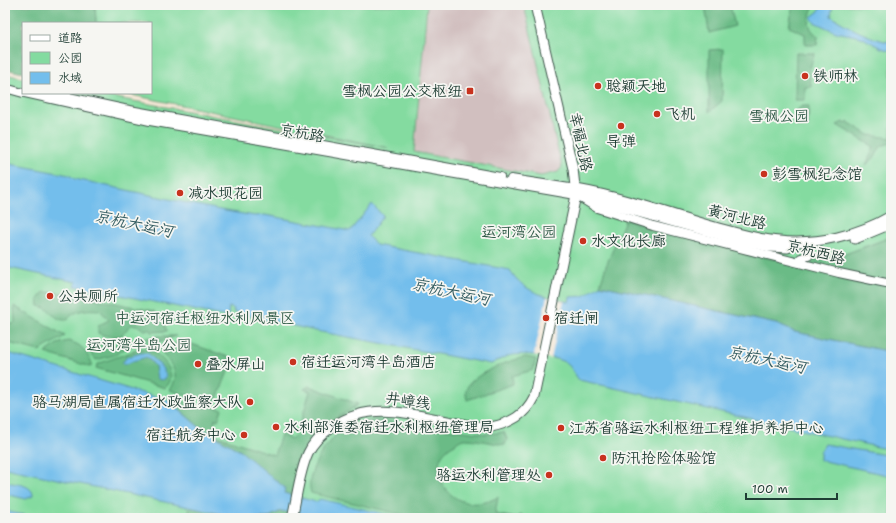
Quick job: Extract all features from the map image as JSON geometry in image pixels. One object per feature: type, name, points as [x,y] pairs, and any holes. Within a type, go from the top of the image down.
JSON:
[{"type":"main road","name":"幸福北路","points":[[535,5],[568,144],[576,192],[543,358]]},
{"type":"main road","name":"黄河北路","points":[[576,192],[601,193],[737,233],[782,242],[814,241],[842,236],[868,228],[891,216]]},
{"type":"main road","name":"黄河北路","points":[[576,192],[735,239],[770,247],[800,248],[832,245],[873,233],[891,224]]},
{"type":"main road","name":"井嶂线","points":[[292,518],[308,454],[314,442],[337,423],[352,416],[381,410],[407,413],[482,427],[506,424],[520,416],[531,402],[536,390],[543,358]]},
{"type":"street","points":[[5,82],[22,87]]},
{"type":"street","name":"京杭路","points":[[5,88],[22,92]]},
{"type":"street","name":"京杭路","points":[[28,94],[150,121],[576,192]]},
{"type":"street","name":"京杭路","points":[[55,94],[576,192]]},
{"type":"street","name":"京杭西路","points":[[576,192],[597,208],[653,226],[891,284]]},
{"type":"street","points":[[804,263],[801,258],[808,256]]},
{"type":"shaded area","points":[[427,5],[527,5],[562,167],[558,172],[541,176],[414,152]]},
{"type":"green space","points":[[5,5],[95,5],[96,22],[22,22],[22,73],[5,69]]},
{"type":"green space","name":"中运河宿迁枢纽水利风景区","points":[[95,5],[427,5],[414,152],[541,176],[558,172],[562,167],[524,5],[891,5],[891,237],[840,256],[814,260],[774,259],[891,286],[891,518],[5,518],[5,74],[22,78],[22,94],[95,94],[389,148],[127,94],[152,94],[152,22],[96,22]]},
{"type":"green space","points":[[705,5],[730,5],[735,26],[709,33]]},
{"type":"green space","points":[[793,5],[814,5],[809,22],[811,29],[818,36],[817,45],[805,45],[805,34],[789,27]]},
{"type":"green space","points":[[723,49],[722,101],[709,112],[709,50]]},
{"type":"green space","points":[[796,53],[815,53],[810,70],[812,87],[805,87],[805,100],[795,100]]},
{"type":"green space","points":[[802,106],[809,106],[808,126],[796,126],[797,110]]},
{"type":"green space","points":[[843,122],[846,124],[848,122],[869,135],[891,138],[891,143],[881,146],[875,157],[866,165],[874,147],[837,125]]},
{"type":"green space","points":[[625,220],[771,259],[814,260],[840,256],[891,237],[891,352],[795,332],[776,324],[600,285],[606,266]]},
{"type":"green space","points":[[44,292],[67,293],[154,311],[163,321],[167,331],[152,332],[150,329],[144,330],[137,325],[131,325],[120,336],[103,335],[98,333],[99,325],[109,320],[100,310],[82,310],[70,316],[67,320],[63,320],[57,318],[48,310],[39,306],[38,299]]},
{"type":"green space","points":[[14,306],[65,336],[39,351],[5,342],[5,323],[13,324],[15,322]]},
{"type":"green space","points":[[159,336],[176,336],[155,343],[129,346],[130,341]]},
{"type":"green space","points":[[68,341],[77,344],[83,349],[92,363],[91,367],[45,353],[57,344]]},
{"type":"green space","points":[[89,342],[108,345],[122,343],[126,348],[115,355],[96,360],[89,352]]},
{"type":"green space","points":[[167,342],[173,344],[186,342],[231,358],[232,362],[216,401],[193,398],[170,390],[174,383],[175,372],[159,348]]},
{"type":"green space","points":[[143,348],[155,353],[166,364],[171,376],[170,382],[165,388],[96,368],[100,363]]},
{"type":"green space","points":[[525,357],[536,359],[533,370],[512,376],[513,384],[467,400],[467,388],[476,378],[502,364]]},
{"type":"green space","points":[[309,386],[358,404],[325,425],[311,439],[299,466],[293,496],[284,493],[242,452],[198,426],[169,401],[170,398],[206,408],[211,406],[222,409],[218,420],[215,419],[212,434],[274,455],[281,435],[291,439],[298,432],[310,391],[304,389]]},
{"type":"green space","points":[[375,420],[487,434],[504,432],[507,439],[505,445],[467,439],[459,441],[444,453],[439,464],[439,476],[444,487],[453,496],[466,502],[481,503],[498,497],[495,514],[516,518],[416,518],[311,493],[311,475],[315,465],[326,446],[333,438],[348,426]]},
{"type":"green space","points":[[190,507],[240,518],[187,518]]},
{"type":"green space","points":[[281,511],[289,511],[288,518],[267,518]]},
{"type":"green space","points":[[521,515],[526,518],[516,518]]},
{"type":"water","points":[[821,5],[833,5],[831,16],[852,28],[868,36],[891,42],[891,51],[881,48],[861,37],[836,32],[814,22],[811,17],[819,11]]},
{"type":"water","name":"京杭大运河","points":[[5,163],[69,175],[75,179],[220,210],[255,216],[265,215],[350,231],[372,204],[383,216],[368,236],[376,245],[510,270],[521,284],[535,292],[551,298],[569,302],[570,297],[584,296],[600,285],[776,324],[795,332],[891,352],[891,450],[579,380],[568,364],[554,358],[521,354],[508,356],[491,364],[316,331],[233,312],[234,309],[229,307],[228,317],[75,286],[76,282],[5,267]]},
{"type":"water","points":[[5,352],[169,401],[198,426],[242,452],[285,488],[284,493],[316,502],[320,499],[402,518],[319,518],[281,511],[267,518],[240,518],[5,468]]},
{"type":"water","points":[[141,353],[148,353],[162,368],[166,378],[162,380],[157,379],[155,366],[147,357],[127,364],[122,363],[127,357]]},
{"type":"water","points":[[825,444],[891,456],[891,476],[820,460],[820,452]]},
{"type":"water","points":[[5,482],[27,487],[32,492],[33,496],[26,499],[5,494]]},
{"type":"water","points":[[5,511],[38,518],[5,518]]},
{"type":"pier","points":[[547,297],[564,301],[551,359],[534,355]]},
{"type":"place","name":"铁师林","points":[[805,76]]},
{"type":"place","name":"聪颖天地","points":[[598,86]]},
{"type":"place","name":"雪枫公园公交枢纽","points":[[470,91]]},
{"type":"place","name":"飞机","points":[[657,114]]},
{"type":"place","name":"导弹","points":[[621,126]]},
{"type":"place","name":"彭雪枫纪念馆","points":[[764,174]]},
{"type":"place","name":"减水坝花园","points":[[180,193]]},
{"type":"place","name":"水文化长廊","points":[[583,241]]},
{"type":"place","name":"公共厕所","points":[[50,296]]},
{"type":"place","name":"宿迁闸","points":[[546,318]]},
{"type":"place","name":"宿迁运河湾半岛酒店","points":[[293,362]]},
{"type":"place","name":"叠水屏山","points":[[198,364]]},
{"type":"place","name":"骆马湖局直属宿迁水政监察大队","points":[[250,402]]},
{"type":"place","name":"水利部淮委宿迁水利枢纽管理局","points":[[276,427]]},
{"type":"place","name":"江苏省骆运水利枢纽工程维护养护中心","points":[[561,428]]},
{"type":"place","name":"宿迁航务中心","points":[[244,435]]},
{"type":"place","name":"防汛抢险体验馆","points":[[603,458]]},
{"type":"place","name":"骆运水利管理处","points":[[549,475]]},
{"type":"park label","name":"雪枫公园","points":[[779,116]]},
{"type":"park label","name":"运河湾公园","points":[[519,232]]},
{"type":"park label","name":"运河湾半岛公园","points":[[139,345]]}]
